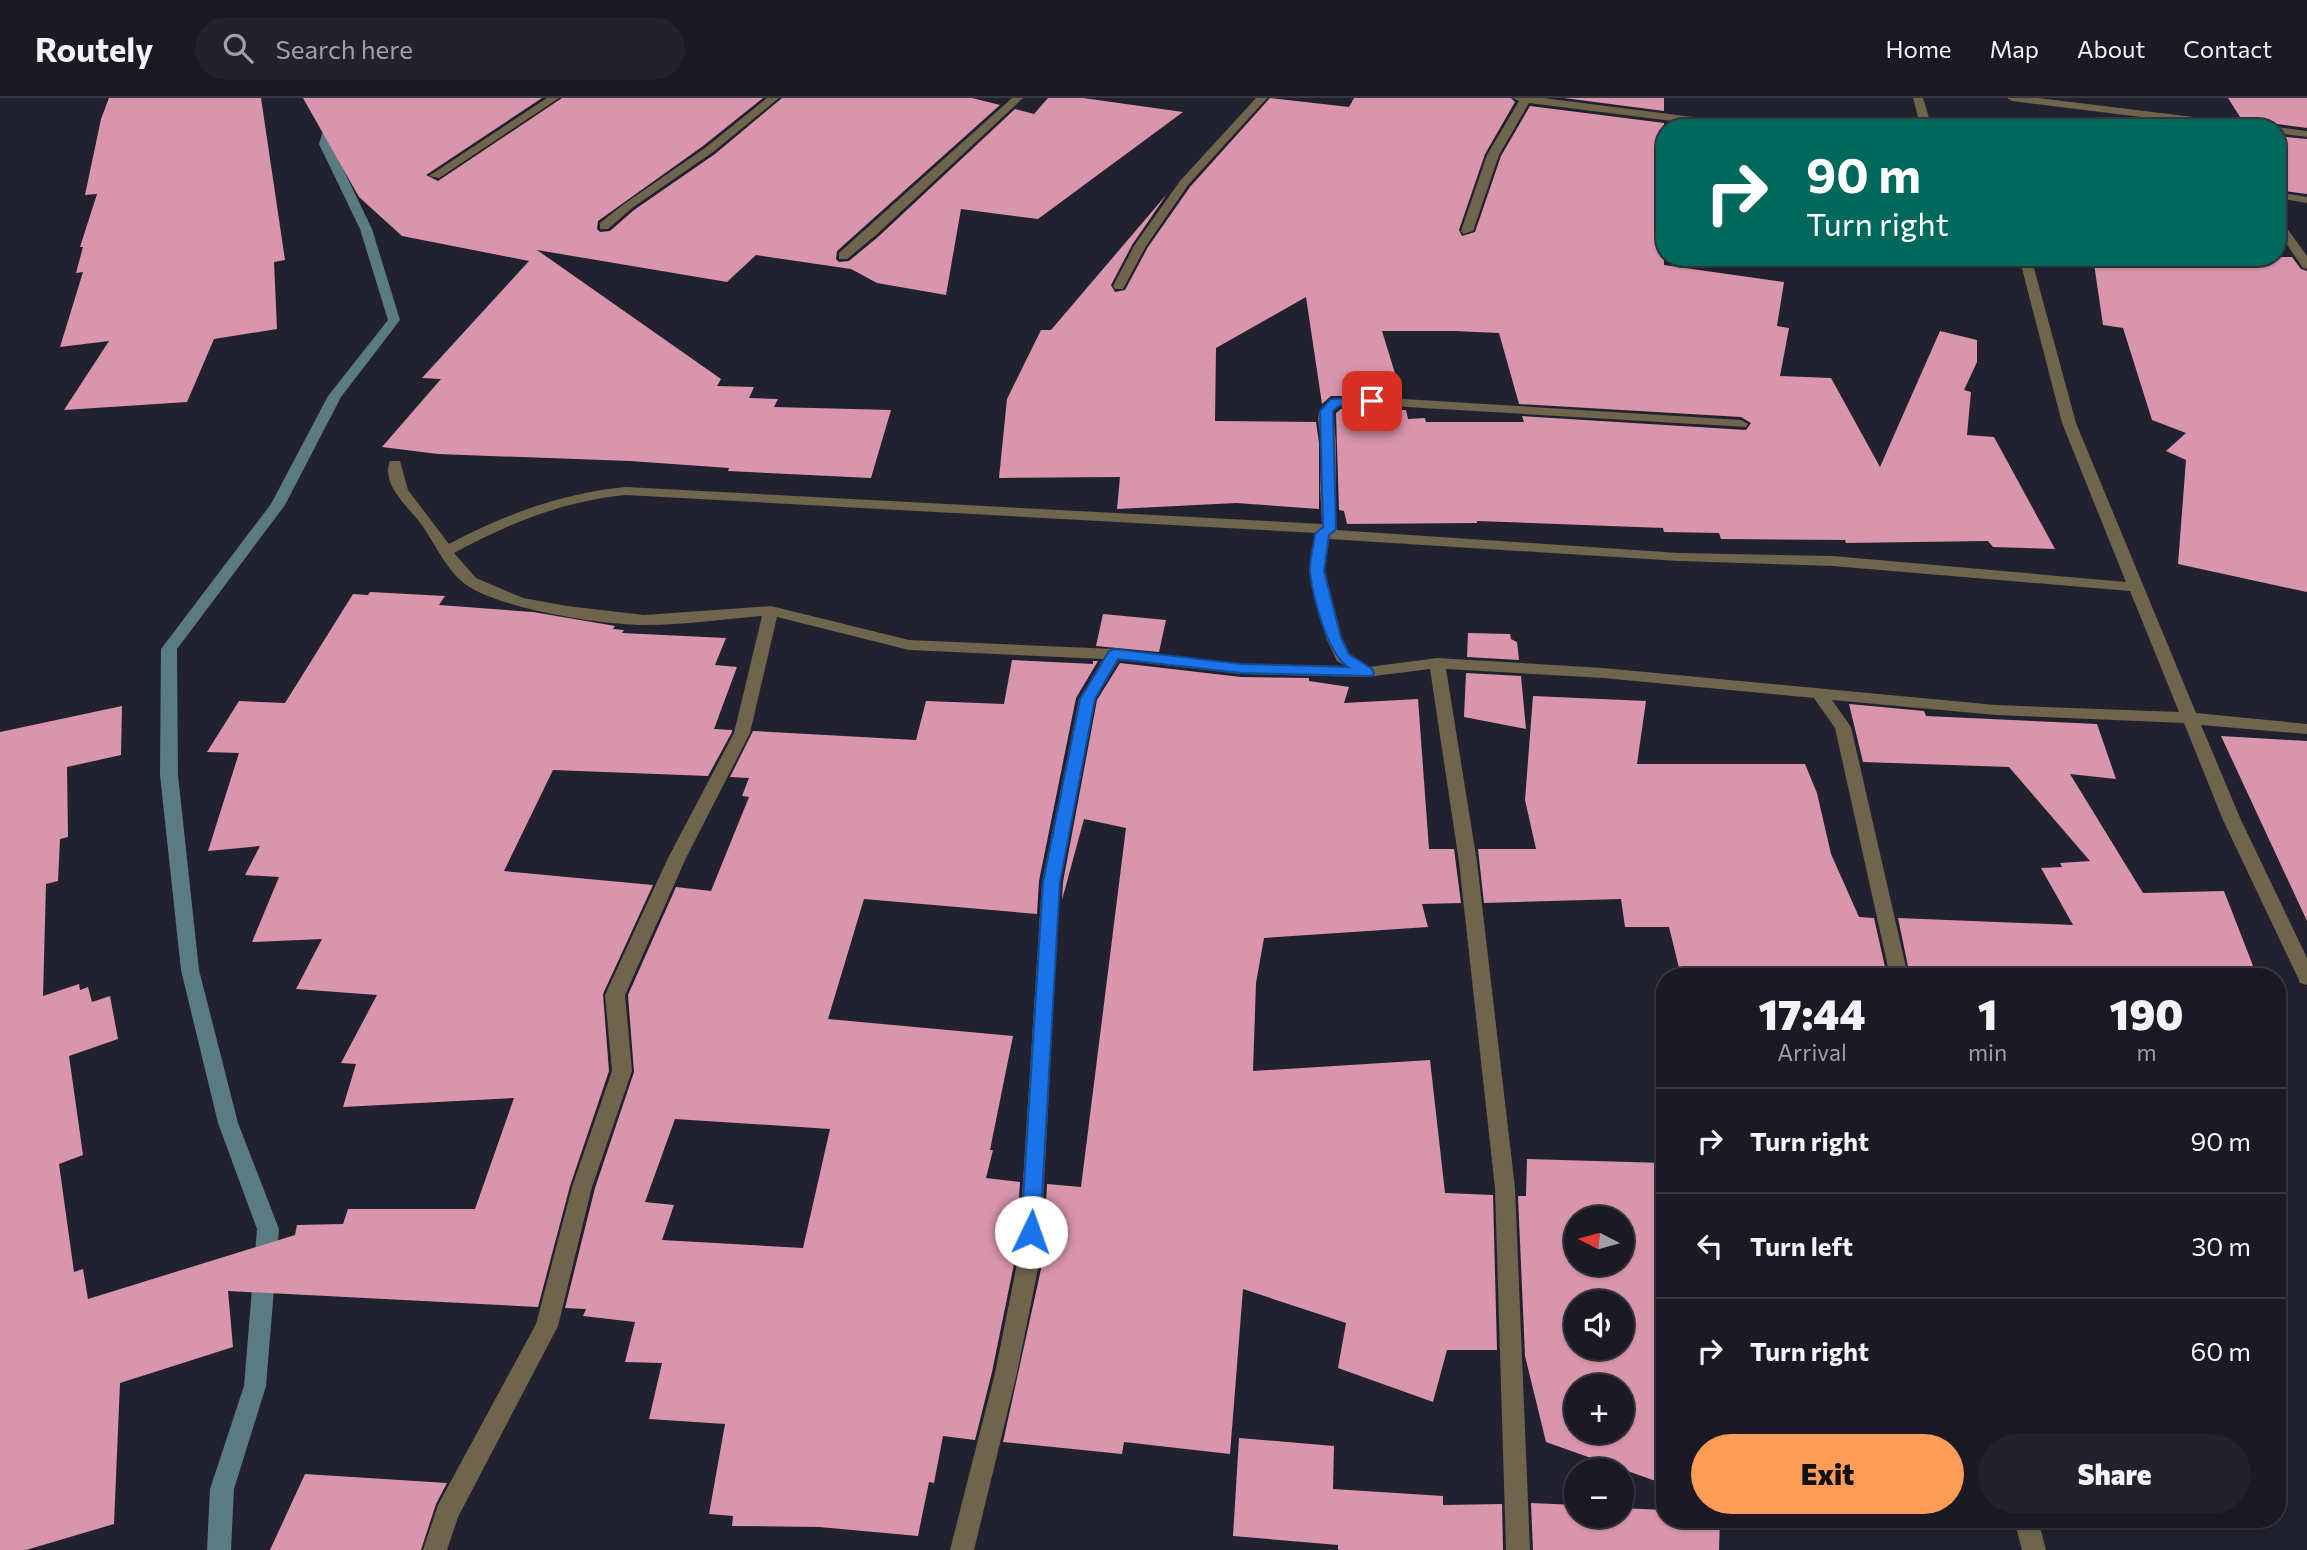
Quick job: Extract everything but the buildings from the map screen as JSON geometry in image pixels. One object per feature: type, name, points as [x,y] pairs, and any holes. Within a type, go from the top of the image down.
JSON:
[{"type":"street","points":[[435,176],[555,98]]},
{"type":"street","points":[[604,226],[628,206],[709,150],[774,98]]},
{"type":"street","points":[[843,256],[906,205],[1018,98]]},
{"type":"street","points":[[1119,286],[1140,246],[1184,183],[1262,98]]},
{"type":"street","points":[[1918,98],[1924,119]]},
{"type":"street","points":[[2012,98],[2185,119]]},
{"type":"street","points":[[1467,231],[1493,155],[1522,99],[1683,119]]},
{"type":"street","points":[[2286,131],[2307,134]]},
{"type":"street","points":[[2286,196],[2307,200]]},
{"type":"street","points":[[2286,235],[2307,265]]},
{"type":"street","points":[[2027,266],[2069,423],[2232,820],[2307,978]]},
{"type":"street","points":[[1367,673],[1343,657],[1334,638],[1317,571],[1326,531],[1329,443],[1326,411],[1336,402],[1372,401],[1741,424]]},
{"type":"street","points":[[395,464],[397,482],[402,491],[414,502],[446,551],[471,581],[519,602],[644,620],[771,611],[909,645],[1114,654],[1241,668],[1367,673],[1437,663],[1603,673],[2038,713],[2189,718],[2307,729]]},
{"type":"street","points":[[446,551],[491,527],[556,501],[591,493],[626,491],[1326,531],[1679,557],[1833,562],[2136,587]]},
{"type":"street","points":[[435,1550],[447,1513],[547,1326],[582,1186],[622,1071],[615,995],[677,858],[742,733],[771,611]]},
{"type":"street","points":[[962,1550],[1006,1373],[1029,1259],[1052,882],[1087,699],[1114,654]]},
{"type":"street","points":[[1437,663],[1468,862],[1505,1188],[1518,1550]]},
{"type":"street","points":[[1820,695],[1843,727],[1897,968]]},
{"type":"street","points":[[2028,1528],[2034,1550]]},
{"type":"waterway","points":[[219,1550],[222,1489],[255,1386],[268,1229],[228,1123],[190,970],[169,775],[169,649],[278,505],[335,396],[394,320],[366,229],[325,144],[338,98]]},
{"type":"route","points":[[1031,1232],[1052,882],[1087,699],[1114,654],[1241,668],[1367,673],[1343,657],[1334,638],[1317,571],[1322,534],[1330,529],[1326,411],[1336,402],[1372,401]]}]
